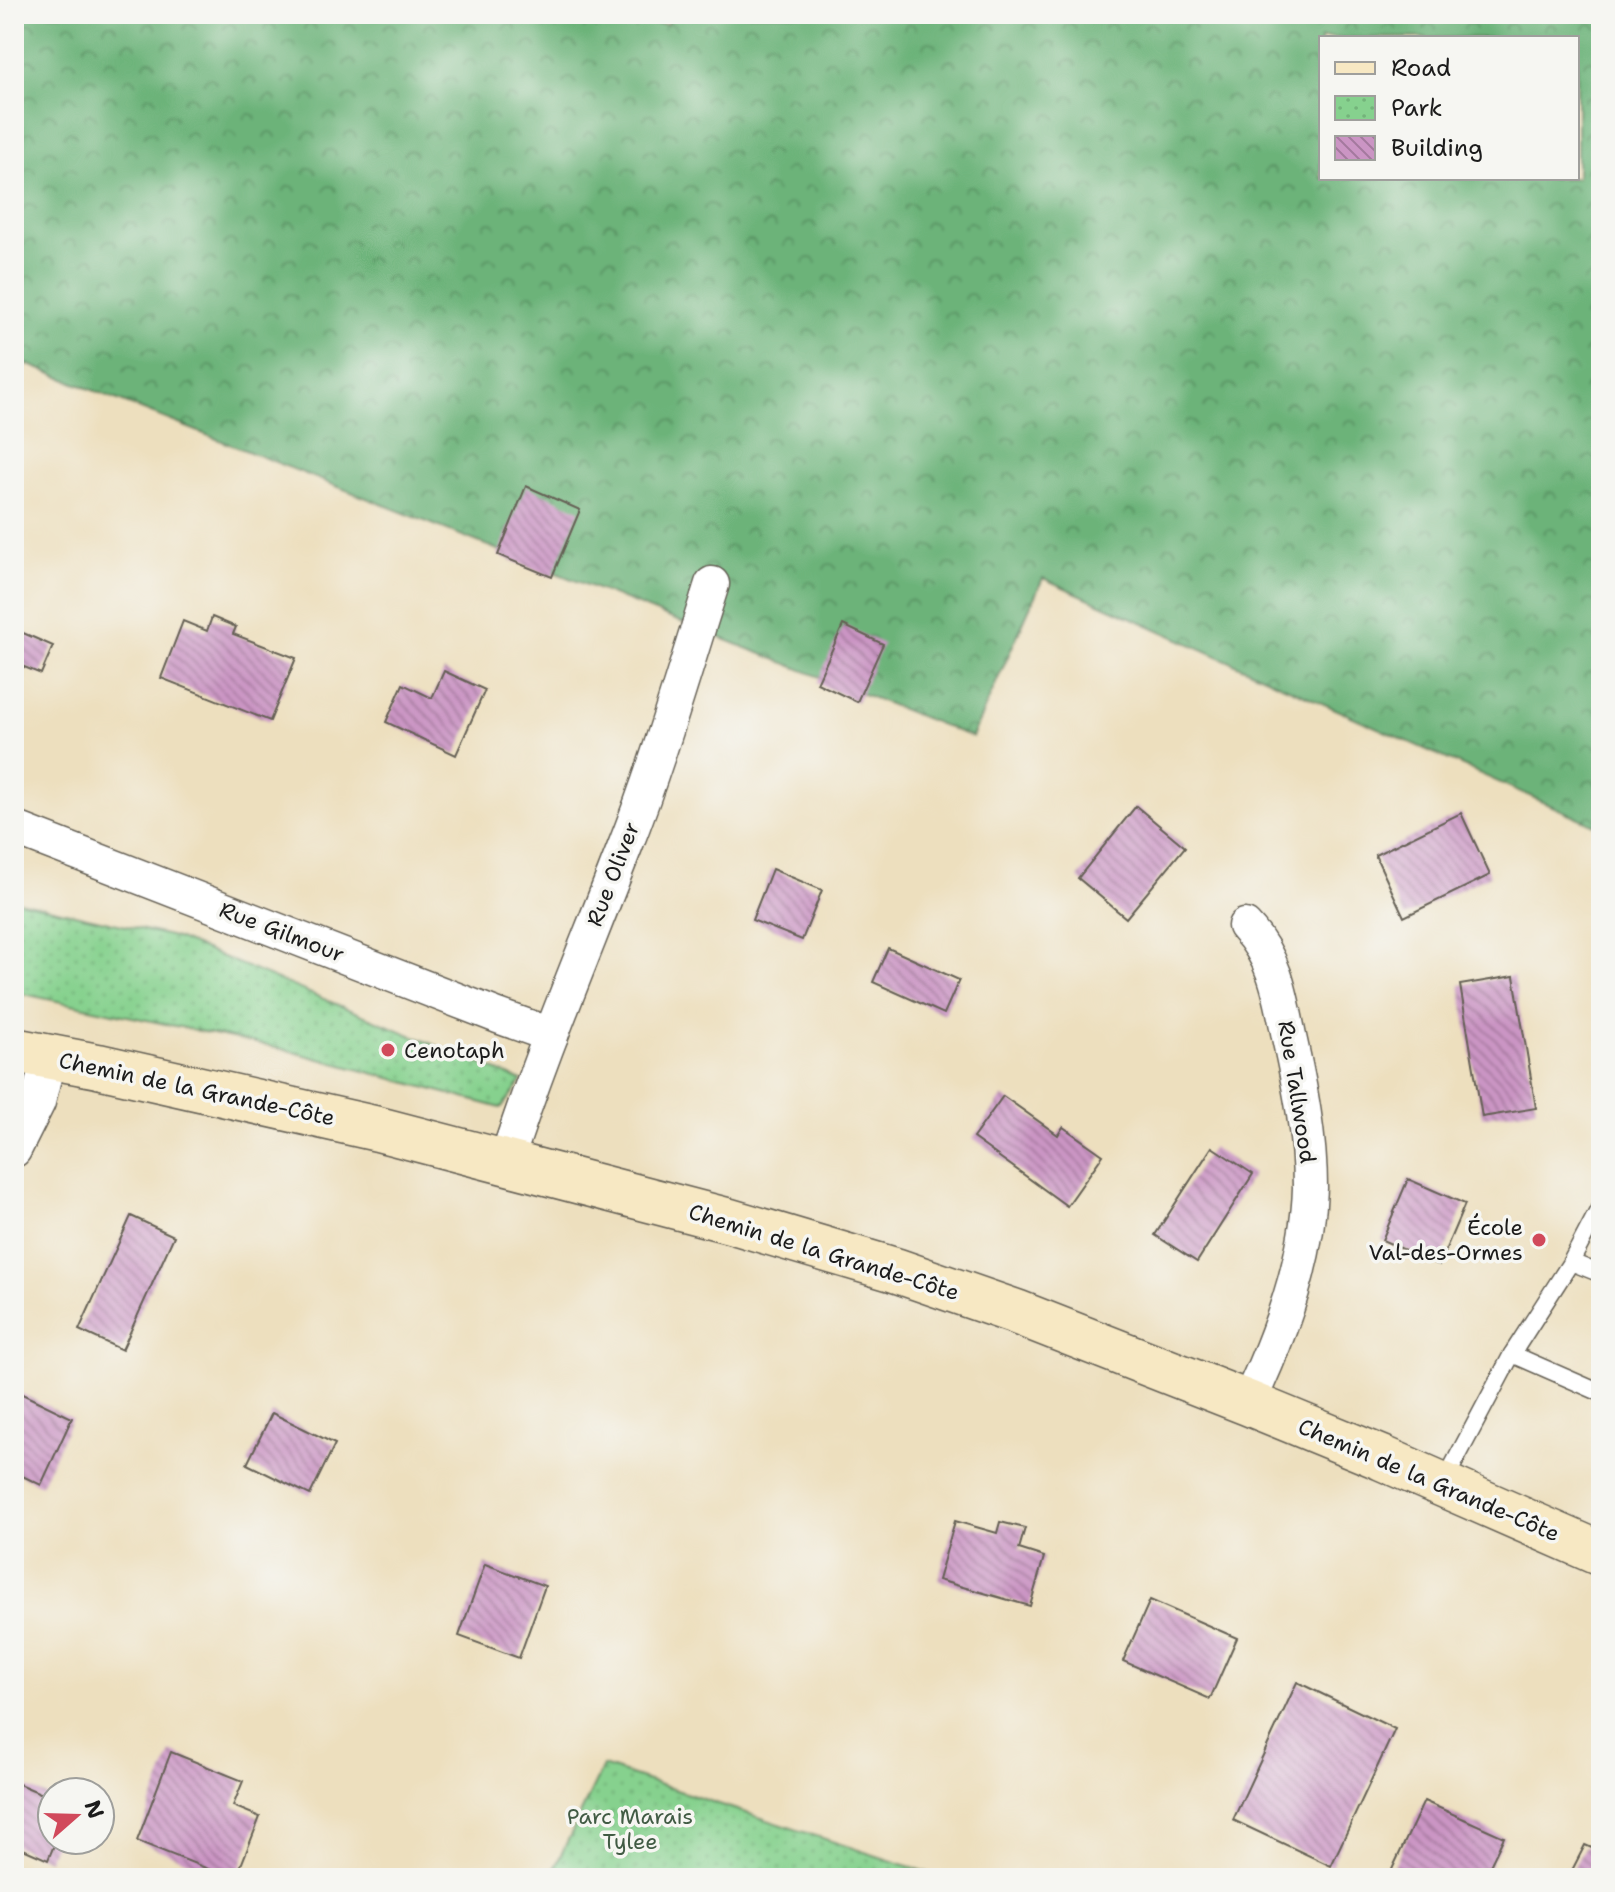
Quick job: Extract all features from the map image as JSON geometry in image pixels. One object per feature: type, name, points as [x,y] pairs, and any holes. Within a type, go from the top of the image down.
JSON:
[{"type":"main road","name":"Chemin de la Grande-Côte","points":[[32,1053],[309,1113],[506,1162],[730,1221],[895,1270],[1016,1312],[1248,1403],[1601,1554]]},
{"type":"street","name":"Rue Oliver","points":[[506,1162],[551,1035],[647,788],[712,584]]},
{"type":"street","name":"Rue Gilmour","points":[[14,828],[551,1035]]},
{"type":"street","name":"Rue Tallwood","points":[[1245,926],[1271,963],[1283,1005],[1302,1094],[1310,1187],[1305,1238],[1295,1278],[1271,1353],[1248,1403]]},
{"type":"street","points":[[14,1150],[38,1102],[32,1053]]},
{"type":"lane","points":[[1443,1485],[1512,1354],[1571,1262],[1601,1205]]},
{"type":"lane","points":[[1571,1262],[1601,1274]]},
{"type":"lane","points":[[1512,1354],[1601,1393]]},
{"type":"green space","points":[[14,14],[438,14],[444,17],[666,24],[678,14],[1601,14],[1601,828],[1043,578],[972,737],[14,359]]},
{"type":"green space","points":[[14,900],[174,937],[522,1081],[501,1108],[279,1048],[14,992]]},
{"type":"green space","name":"Parc Marais Tylee","points":[[603,1766],[944,1878],[550,1878]]},
{"type":"building","points":[[526,486],[580,510],[552,577],[498,555]]},
{"type":"building","points":[[212,617],[236,627],[233,634],[296,658],[270,721],[161,678],[183,621],[207,631]]},
{"type":"building","points":[[843,625],[883,644],[857,702],[817,683]]},
{"type":"building","points":[[14,629],[53,646],[41,674],[22,666],[14,684]]},
{"type":"building","points":[[444,671],[485,690],[456,755],[386,722],[403,684],[432,698]]},
{"type":"building","points":[[1136,806],[1185,847],[1126,918],[1078,878]]},
{"type":"building","points":[[1461,813],[1490,875],[1404,917],[1375,855]]},
{"type":"building","points":[[772,869],[822,890],[802,940],[752,920]]},
{"type":"building","points":[[888,948],[959,980],[944,1014],[873,982]]},
{"type":"building","points":[[1514,976],[1536,1108],[1482,1117],[1460,985]]},
{"type":"building","points":[[1003,1096],[1058,1135],[1063,1127],[1103,1155],[1067,1206],[973,1138]]},
{"type":"building","points":[[1212,1147],[1253,1174],[1197,1262],[1155,1235]]},
{"type":"building","points":[[1408,1179],[1465,1204],[1439,1265],[1382,1240]]},
{"type":"building","points":[[131,1216],[174,1236],[122,1350],[79,1330]]},
{"type":"building","points":[[16,1391],[72,1418],[41,1485],[14,1472]]},
{"type":"building","points":[[272,1413],[335,1444],[310,1495],[247,1464]]},
{"type":"building","points":[[955,1521],[997,1533],[1000,1522],[1025,1528],[1019,1549],[1044,1557],[1030,1606],[938,1580]]},
{"type":"building","points":[[485,1564],[545,1586],[519,1658],[459,1636]]},
{"type":"building","points":[[1150,1600],[1237,1638],[1210,1699],[1123,1661]]},
{"type":"building","points":[[1297,1682],[1395,1729],[1331,1866],[1233,1820]]},
{"type":"building","points":[[171,1752],[243,1781],[233,1806],[260,1817],[236,1878],[137,1841]]},
{"type":"building","points":[[14,1782],[36,1791],[36,1855],[14,1845]]},
{"type":"building","points":[[1424,1801],[1504,1837],[1488,1870],[1505,1878],[1388,1878]]},
{"type":"building","points":[[1585,1845],[1601,1852],[1601,1878],[1568,1878]]},
{"type":"place","name":"Cenotaph","points":[[388,1050]]},
{"type":"place","name":"École Val-des-Ormes","points":[[1539,1240]]}]
